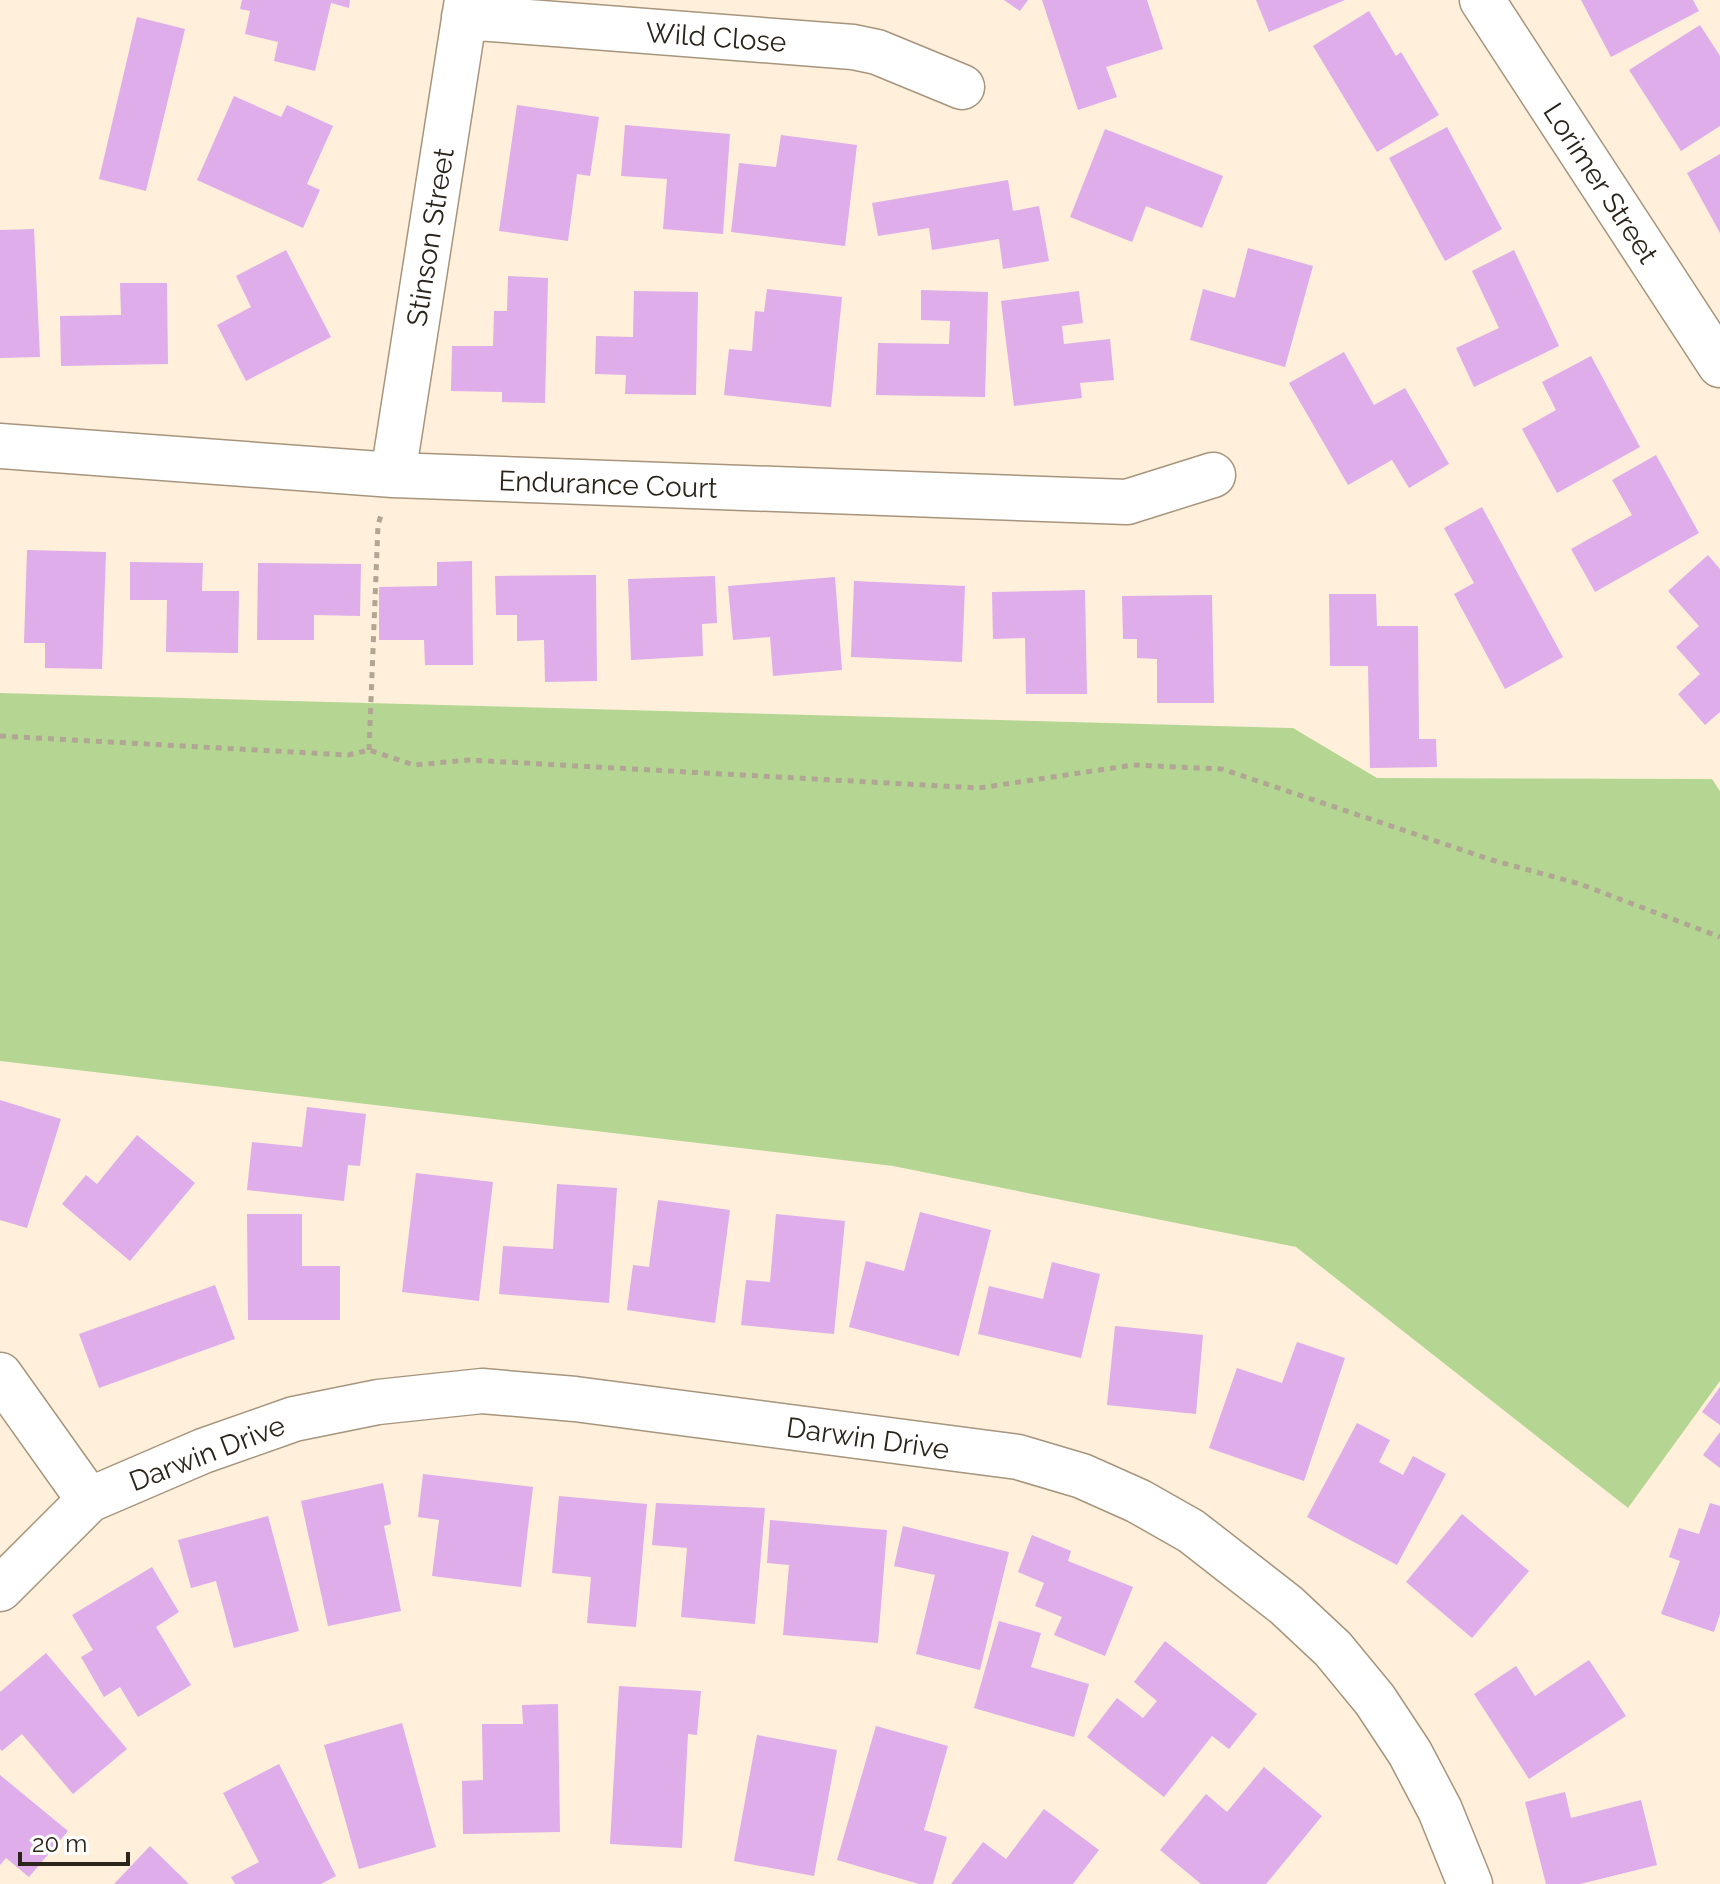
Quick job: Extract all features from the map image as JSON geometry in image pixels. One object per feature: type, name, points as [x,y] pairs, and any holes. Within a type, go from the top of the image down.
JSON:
[{"type":"street","name":"Lorimer Street","points":[[1482,0],[1720,365]]},
{"type":"street","name":"Wild Close","points":[[466,9],[853,47],[877,52],[962,87]]},
{"type":"street","name":"Stinson Street","points":[[393,475],[466,9]]},
{"type":"street","name":"Endurance Court","points":[[0,446],[393,475],[1127,502],[1213,475]]},
{"type":"street","points":[[0,1375],[89,1500]]},
{"type":"street","name":"Darwin Drive","points":[[0,1589],[89,1500],[203,1451],[294,1419],[378,1402],[482,1391],[575,1399],[1018,1457],[1082,1476],[1138,1501],[1191,1531],[1286,1605],[1333,1649],[1375,1700],[1410,1753],[1440,1810],[1470,1884]]},
{"type":"path","points":[[369,750],[378,525],[393,475]]},
{"type":"path","points":[[0,736],[348,755],[369,750],[414,765],[469,760],[979,788],[1133,765],[1222,769],[1492,860],[1580,884],[1720,937]]},
{"type":"green space","points":[[0,693],[1293,728],[1377,778],[1712,779],[1720,791],[1720,1381],[1628,1508],[1296,1247],[893,1166],[0,1061]]},
{"type":"building","points":[[242,0],[350,0],[349,8],[331,3],[315,71],[274,61],[278,42],[245,34],[250,11],[240,9]]},
{"type":"building","points":[[1004,0],[1028,0],[1020,11]]},
{"type":"building","points":[[1042,0],[1147,0],[1163,49],[1106,67],[1117,97],[1078,110]]},
{"type":"building","points":[[1256,0],[1345,0],[1269,32]]},
{"type":"building","points":[[1581,0],[1693,0],[1699,11],[1611,57]]},
{"type":"building","points":[[1369,11],[1396,56],[1401,52],[1439,115],[1377,152],[1313,46]]},
{"type":"building","points":[[137,17],[185,29],[146,191],[99,179]]},
{"type":"building","points":[[1700,25],[1720,56],[1720,126],[1681,151],[1629,70]]},
{"type":"building","points":[[234,96],[281,117],[287,105],[333,126],[307,184],[320,190],[303,228],[197,180]]},
{"type":"building","points":[[517,105],[599,117],[590,176],[577,174],[568,241],[499,231]]},
{"type":"building","points":[[625,125],[730,134],[723,234],[663,229],[667,179],[621,176]]},
{"type":"building","points":[[1447,127],[1502,229],[1445,261],[1389,158]]},
{"type":"building","points":[[1105,129],[1223,176],[1202,228],[1146,206],[1132,242],[1070,217]]},
{"type":"building","points":[[781,135],[857,145],[845,246],[731,232],[739,163],[776,167]]},
{"type":"building","points":[[1720,154],[1720,233],[1687,173]]},
{"type":"building","points":[[1008,180],[1013,211],[1039,206],[1049,261],[1003,269],[999,239],[932,250],[929,228],[878,236],[872,203]]},
{"type":"building","points":[[34,229],[40,357],[0,358],[0,230]]},
{"type":"building","points":[[1248,248],[1313,266],[1285,367],[1190,340],[1203,289],[1235,298]]},
{"type":"building","points":[[286,250],[331,337],[246,381],[217,325],[251,307],[236,276]]},
{"type":"building","points":[[1514,250],[1559,346],[1474,387],[1456,348],[1499,328],[1472,271]]},
{"type":"building","points":[[508,276],[548,278],[545,403],[502,402],[502,392],[451,391],[452,346],[493,346],[494,311],[507,311]]},
{"type":"building","points":[[120,283],[167,283],[168,364],[61,366],[60,316],[121,315]]},
{"type":"building","points":[[767,289],[842,297],[831,407],[724,395],[729,349],[752,351],[755,311],[764,312]]},
{"type":"building","points":[[921,290],[988,292],[985,397],[876,395],[878,343],[949,344],[950,321],[921,320]]},
{"type":"building","points":[[634,291],[698,292],[696,395],[625,394],[626,375],[595,374],[596,336],[633,337]]},
{"type":"building","points":[[1079,291],[1083,323],[1062,326],[1064,344],[1110,339],[1114,380],[1080,383],[1082,398],[1014,406],[1001,301]]},
{"type":"building","points":[[1344,352],[1374,405],[1405,388],[1449,464],[1409,488],[1392,460],[1348,485],[1289,383]]},
{"type":"building","points":[[1591,356],[1640,447],[1557,493],[1522,429],[1556,410],[1542,382]]},
{"type":"building","points":[[1656,455],[1699,533],[1595,592],[1571,549],[1632,515],[1612,480]]},
{"type":"building","points":[[1482,507],[1563,657],[1505,689],[1454,594],[1474,583],[1444,528]]},
{"type":"building","points":[[27,550],[106,552],[102,669],[45,668],[45,643],[24,643]]},
{"type":"building","points":[[1708,555],[1720,569],[1720,712],[1705,725],[1678,694],[1700,674],[1676,647],[1699,626],[1668,591]]},
{"type":"building","points":[[472,561],[473,665],[425,665],[424,640],[379,640],[379,587],[437,586],[437,562]]},
{"type":"building","points":[[130,562],[203,563],[202,591],[239,591],[238,653],[166,652],[167,600],[130,600]]},
{"type":"building","points":[[258,563],[361,564],[360,616],[314,615],[314,640],[257,640]]},
{"type":"building","points":[[596,575],[597,681],[545,682],[544,640],[517,641],[517,615],[496,615],[495,576]]},
{"type":"building","points":[[715,576],[717,623],[702,624],[703,656],[631,660],[628,579]]},
{"type":"building","points":[[835,577],[842,670],[773,676],[770,637],[733,640],[728,586]]},
{"type":"building","points":[[854,581],[965,586],[962,662],[851,657]]},
{"type":"building","points":[[1085,590],[1087,694],[1026,694],[1025,638],[993,639],[992,592]]},
{"type":"building","points":[[1329,594],[1376,594],[1377,626],[1418,626],[1419,739],[1436,739],[1437,767],[1370,768],[1368,666],[1330,666]]},
{"type":"building","points":[[1212,595],[1214,703],[1157,703],[1157,659],[1137,658],[1137,639],[1123,639],[1122,596]]},
{"type":"building","points":[[0,1100],[61,1119],[27,1228],[0,1220]]},
{"type":"building","points":[[307,1107],[366,1114],[360,1166],[348,1165],[344,1201],[247,1190],[252,1142],[302,1147]]},
{"type":"building","points":[[137,1135],[195,1183],[130,1261],[62,1204],[86,1175],[97,1184]]},
{"type":"building","points":[[416,1173],[493,1182],[479,1301],[402,1292]]},
{"type":"building","points":[[557,1184],[617,1188],[609,1303],[499,1294],[503,1246],[553,1249]]},
{"type":"building","points":[[658,1200],[730,1210],[715,1323],[627,1310],[633,1265],[649,1267]]},
{"type":"building","points":[[920,1212],[991,1230],[959,1356],[849,1327],[866,1261],[904,1271]]},
{"type":"building","points":[[247,1214],[302,1214],[302,1266],[340,1266],[340,1320],[248,1320]]},
{"type":"building","points":[[776,1214],[845,1221],[834,1334],[741,1325],[746,1280],[770,1282]]},
{"type":"building","points":[[1052,1262],[1100,1274],[1081,1358],[978,1334],[989,1286],[1043,1299]]},
{"type":"building","points":[[215,1285],[235,1339],[99,1388],[79,1334]]},
{"type":"building","points":[[1115,1326],[1203,1335],[1196,1414],[1107,1405]]},
{"type":"building","points":[[1297,1342],[1345,1358],[1304,1481],[1209,1448],[1237,1368],[1282,1383]]},
{"type":"building","points":[[1720,1387],[1720,1425],[1702,1412]]},
{"type":"building","points":[[1357,1423],[1390,1440],[1379,1462],[1403,1475],[1413,1456],[1446,1474],[1397,1565],[1307,1517]]},
{"type":"building","points":[[1720,1432],[1720,1468],[1703,1455]]},
{"type":"building","points":[[423,1474],[533,1487],[521,1587],[432,1576],[439,1520],[418,1517]]},
{"type":"building","points":[[383,1483],[391,1524],[384,1526],[401,1611],[328,1626],[301,1501]]},
{"type":"building","points":[[559,1496],[647,1504],[636,1627],[587,1623],[591,1577],[552,1573]]},
{"type":"building","points":[[656,1503],[765,1508],[755,1624],[681,1617],[687,1548],[652,1545]]},
{"type":"building","points":[[1710,1503],[1720,1506],[1720,1614],[1714,1632],[1661,1614],[1680,1561],[1669,1557],[1679,1528],[1699,1534]]},
{"type":"building","points":[[1462,1514],[1529,1571],[1472,1638],[1406,1582]]},
{"type":"building","points":[[268,1516],[299,1631],[234,1648],[216,1581],[191,1588],[178,1540]]},
{"type":"building","points":[[770,1520],[887,1530],[878,1643],[783,1635],[789,1565],[767,1563]]},
{"type":"building","points":[[903,1526],[1009,1552],[980,1670],[916,1654],[935,1575],[894,1566]]},
{"type":"building","points":[[1032,1535],[1071,1551],[1068,1561],[1133,1587],[1105,1656],[1054,1635],[1062,1617],[1035,1606],[1044,1583],[1018,1572]]},
{"type":"building","points":[[152,1567],[179,1612],[156,1627],[191,1685],[138,1717],[120,1687],[104,1697],[81,1657],[93,1650],[72,1615]]},
{"type":"building","points":[[999,1621],[1041,1633],[1031,1667],[1089,1684],[1074,1737],[974,1708]]},
{"type":"building","points":[[1165,1641],[1257,1714],[1229,1749],[1212,1736],[1164,1797],[1087,1737],[1117,1698],[1143,1718],[1157,1701],[1134,1682]]},
{"type":"building","points":[[46,1653],[127,1749],[73,1794],[22,1734],[2,1751],[0,1749],[0,1692]]},
{"type":"building","points":[[1589,1660],[1626,1716],[1529,1779],[1474,1694],[1516,1666],[1535,1696]]},
{"type":"building","points":[[619,1686],[701,1691],[697,1735],[688,1734],[682,1848],[610,1844]]},
{"type":"building","points":[[558,1704],[560,1832],[463,1834],[462,1781],[483,1780],[482,1724],[523,1724],[522,1705]]},
{"type":"building","points":[[402,1723],[436,1847],[359,1869],[324,1745]]},
{"type":"building","points":[[876,1726],[948,1746],[924,1830],[947,1837],[933,1884],[919,1884],[837,1860]]},
{"type":"building","points":[[757,1735],[837,1750],[814,1876],[734,1861]]},
{"type":"building","points":[[279,1764],[336,1876],[321,1884],[235,1884],[231,1877],[259,1862],[223,1793]]},
{"type":"building","points":[[1264,1767],[1322,1816],[1266,1884],[1201,1884],[1160,1850],[1206,1794],[1227,1812]]},
{"type":"building","points":[[0,1775],[68,1831],[29,1877],[6,1858],[0,1865]]},
{"type":"building","points":[[1565,1792],[1571,1818],[1641,1800],[1657,1865],[1580,1884],[1546,1884],[1525,1802]]},
{"type":"building","points":[[1044,1809],[1099,1850],[1073,1884],[951,1884],[983,1842],[1006,1859]]},
{"type":"building","points":[[150,1846],[189,1884],[114,1884]]}]
